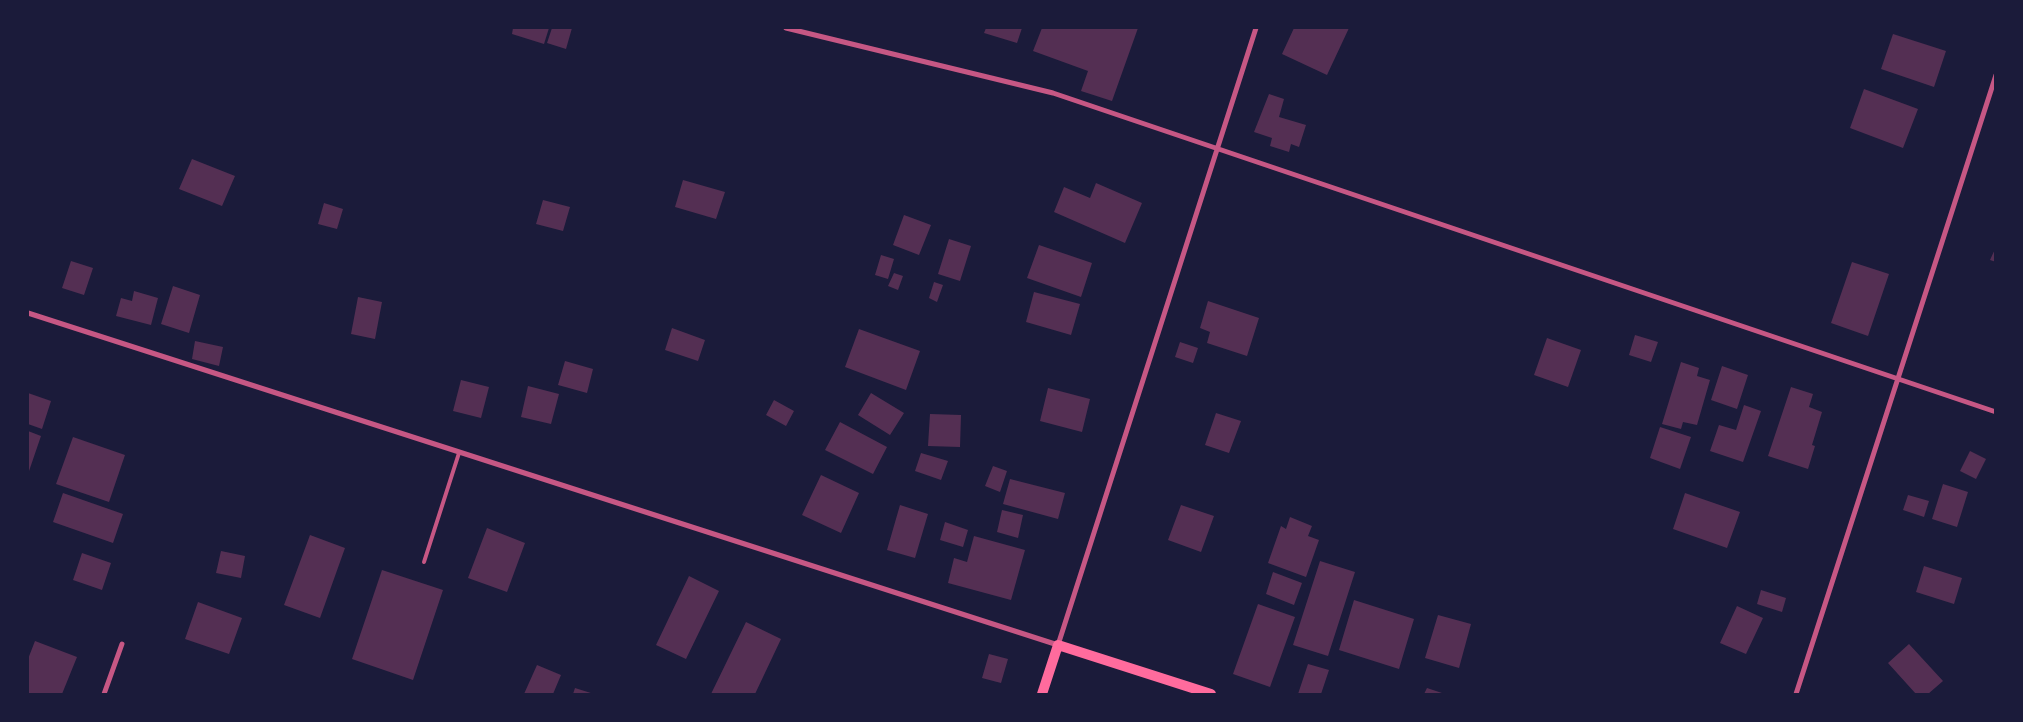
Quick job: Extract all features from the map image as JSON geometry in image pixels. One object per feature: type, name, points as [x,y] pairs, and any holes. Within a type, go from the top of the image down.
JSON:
[{"type":"main road","points":[[1042,694],[1058,645],[1211,694]]},
{"type":"street","points":[[786,28],[1053,93],[1896,380],[1996,412]]},
{"type":"street","points":[[28,313],[1058,645],[1256,28]]},
{"type":"street","points":[[1796,694],[1996,75]]},
{"type":"street","points":[[104,694],[122,644]]},
{"type":"lane","points":[[424,562],[459,453]]},
{"type":"building","points":[[513,28],[549,28],[544,44],[512,34]]},
{"type":"building","points":[[552,28],[572,28],[566,49],[547,43]]},
{"type":"building","points":[[986,28],[1022,28],[1017,43],[984,33]]},
{"type":"building","points":[[1042,28],[1138,28],[1112,101],[1081,91],[1088,71],[1033,51]]},
{"type":"building","points":[[1294,28],[1349,28],[1327,75],[1282,54]]},
{"type":"building","points":[[1893,34],[1946,51],[1934,87],[1881,69]]},
{"type":"building","points":[[1864,89],[1918,109],[1903,148],[1850,128]]},
{"type":"building","points":[[1269,94],[1284,99],[1279,117],[1306,125],[1299,147],[1291,144],[1289,152],[1270,146],[1272,138],[1254,132]]},
{"type":"building","points":[[192,159],[235,176],[222,206],[179,189]]},
{"type":"building","points":[[683,180],[725,192],[716,219],[675,207]]},
{"type":"building","points":[[1096,183],[1142,203],[1125,243],[1054,212],[1064,187],[1090,198]]},
{"type":"building","points":[[543,200],[570,207],[563,231],[536,224]]},
{"type":"building","points":[[324,203],[343,209],[337,229],[318,224]]},
{"type":"building","points":[[904,215],[931,225],[919,255],[893,245]]},
{"type":"building","points":[[949,239],[971,246],[960,281],[938,274]]},
{"type":"building","points":[[1039,245],[1092,263],[1081,297],[1027,278]]},
{"type":"building","points":[[1996,247],[1996,262],[1990,260]]},
{"type":"building","points":[[881,255],[894,259],[888,279],[875,275]]},
{"type":"building","points":[[71,261],[93,268],[84,295],[62,288]]},
{"type":"building","points":[[1852,262],[1889,274],[1868,336],[1831,323]]},
{"type":"building","points":[[894,273],[903,276],[898,290],[888,286]]},
{"type":"building","points":[[934,282],[943,285],[937,302],[929,298]]},
{"type":"building","points":[[173,286],[200,295],[189,333],[161,324]]},
{"type":"building","points":[[134,291],[158,298],[151,325],[116,316],[121,298],[132,301]]},
{"type":"building","points":[[1034,292],[1080,304],[1071,335],[1026,322]]},
{"type":"building","points":[[358,297],[382,302],[375,339],[351,334]]},
{"type":"building","points":[[1208,301],[1259,318],[1247,356],[1207,343],[1210,332],[1200,328]]},
{"type":"building","points":[[672,328],[705,340],[698,361],[665,350]]},
{"type":"building","points":[[859,329],[920,351],[906,390],[845,367]]},
{"type":"building","points":[[1635,335],[1658,342],[1651,362],[1629,355]]},
{"type":"building","points":[[1547,338],[1581,350],[1568,387],[1534,375]]},
{"type":"building","points":[[195,341],[223,347],[219,366],[192,359]]},
{"type":"building","points":[[1180,342],[1198,348],[1193,363],[1175,357]]},
{"type":"building","points":[[565,361],[593,369],[587,393],[558,385]]},
{"type":"building","points":[[1681,362],[1699,368],[1697,376],[1710,380],[1697,425],[1683,422],[1681,429],[1662,424]]},
{"type":"building","points":[[1722,366],[1748,375],[1737,409],[1711,400]]},
{"type":"building","points":[[461,380],[489,387],[481,418],[453,411]]},
{"type":"building","points":[[528,386],[559,394],[551,424],[521,417]]},
{"type":"building","points":[[1791,387],[1813,394],[1809,407],[1822,412],[1812,445],[1815,446],[1808,469],[1768,456]]},
{"type":"building","points":[[1048,388],[1090,399],[1082,432],[1040,421]]},
{"type":"building","points":[[28,393],[51,401],[42,429],[28,424]]},
{"type":"building","points":[[871,393],[904,413],[890,435],[858,415]]},
{"type":"building","points":[[774,400],[794,411],[786,426],[766,415]]},
{"type":"building","points":[[1744,405],[1761,411],[1743,462],[1710,451],[1719,425],[1736,430]]},
{"type":"building","points":[[1216,413],[1241,421],[1229,453],[1205,445]]},
{"type":"building","points":[[930,414],[961,415],[960,447],[928,446]]},
{"type":"building","points":[[840,422],[887,447],[873,474],[825,450]]},
{"type":"building","points":[[1660,427],[1691,437],[1680,469],[1650,458]]},
{"type":"building","points":[[28,431],[41,436],[28,474]]},
{"type":"building","points":[[73,437],[125,455],[109,502],[56,484]]},
{"type":"building","points":[[1970,451],[1986,459],[1976,479],[1960,471]]},
{"type":"building","points":[[921,453],[948,461],[941,480],[915,471]]},
{"type":"building","points":[[993,466],[1007,471],[1000,492],[985,486]]},
{"type":"building","points":[[821,475],[859,493],[841,533],[802,515]]},
{"type":"building","points":[[1010,479],[1065,493],[1058,519],[1003,504]]},
{"type":"building","points":[[1943,484],[1968,492],[1957,527],[1932,519]]},
{"type":"building","points":[[63,493],[123,514],[113,543],[53,522]]},
{"type":"building","points":[[1685,493],[1740,512],[1727,548],[1673,529]]},
{"type":"building","points":[[1908,495],[1929,501],[1924,517],[1903,510]]},
{"type":"building","points":[[900,505],[928,514],[915,558],[887,550]]},
{"type":"building","points":[[1181,505],[1214,516],[1201,552],[1168,540]]},
{"type":"building","points":[[1002,510],[1023,515],[1018,538],[997,532]]},
{"type":"building","points":[[1290,517],[1312,526],[1308,536],[1319,540],[1306,577],[1268,563],[1281,526],[1286,529]]},
{"type":"building","points":[[945,522],[968,530],[963,547],[940,540]]},
{"type":"building","points":[[487,528],[525,543],[507,592],[468,578]]},
{"type":"building","points":[[310,535],[345,548],[320,618],[284,605]]},
{"type":"building","points":[[974,536],[1025,550],[1011,600],[948,583],[954,558],[967,562]]},
{"type":"building","points":[[221,551],[245,556],[241,578],[216,573]]},
{"type":"building","points":[[82,553],[111,563],[102,590],[73,580]]},
{"type":"building","points":[[1320,561],[1355,572],[1328,656],[1293,645]]},
{"type":"building","points":[[1924,566],[1962,578],[1954,604],[1916,592]]},
{"type":"building","points":[[382,570],[443,590],[413,680],[352,659]]},
{"type":"building","points":[[1273,572],[1302,583],[1294,605],[1266,594]]},
{"type":"building","points":[[689,576],[719,591],[686,659],[656,645]]},
{"type":"building","points":[[1761,590],[1786,598],[1782,612],[1757,604]]},
{"type":"building","points":[[1354,600],[1414,619],[1399,669],[1339,650]]},
{"type":"building","points":[[198,602],[242,618],[229,654],[185,639]]},
{"type":"building","points":[[1258,604],[1295,617],[1270,687],[1233,674]]},
{"type":"building","points":[[1737,606],[1763,618],[1746,654],[1720,643]]},
{"type":"building","points":[[1438,615],[1471,624],[1459,668],[1425,658]]},
{"type":"building","points":[[746,622],[781,639],[755,694],[711,694]]},
{"type":"building","points":[[35,641],[77,657],[62,694],[28,694],[28,659]]},
{"type":"building","points":[[1909,644],[1943,681],[1928,694],[1916,694],[1888,663]]},
{"type":"building","points":[[989,654],[1008,659],[1001,683],[982,678]]},
{"type":"building","points":[[1308,664],[1329,670],[1321,694],[1298,694]]},
{"type":"building","points":[[537,665],[561,675],[553,694],[524,694]]},
{"type":"building","points":[[575,688],[594,694],[573,694]]},
{"type":"building","points":[[1427,688],[1445,694],[1424,694]]}]
